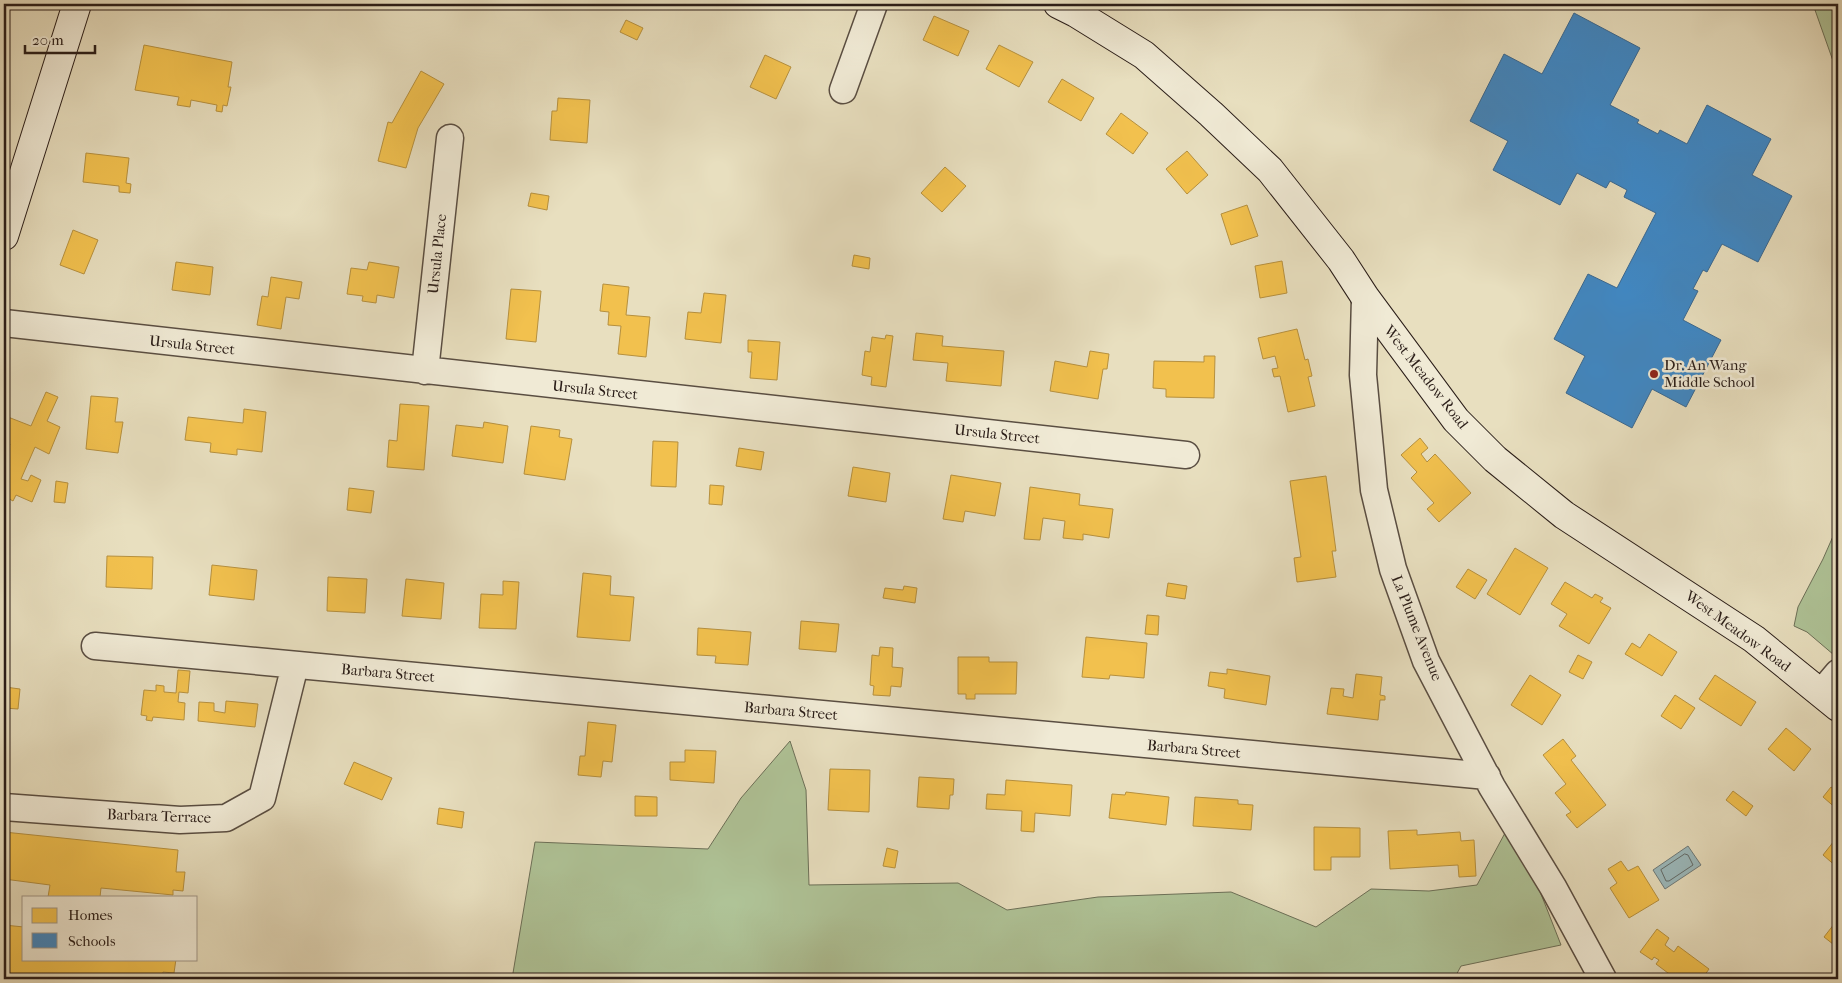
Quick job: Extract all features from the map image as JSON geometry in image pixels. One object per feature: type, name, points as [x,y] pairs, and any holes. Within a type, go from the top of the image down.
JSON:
[{"type":"street","points":[[4,236],[76,4]]},
{"type":"street","points":[[843,90],[874,4]]},
{"type":"street","name":"West Meadow Road","points":[[1058,4],[1144,55],[1212,114],[1270,170],[1341,260],[1365,297],[1456,420],[1495,459],[1564,515],[1754,639],[1830,700]]},
{"type":"street","name":"Ursula Place","points":[[425,371],[450,138]]},
{"type":"street","name":"La Plume Avenue","points":[[1365,297],[1363,375],[1374,490],[1393,569],[1426,661],[1487,776],[1553,887],[1603,979]]},
{"type":"street","name":"Ursula Street","points":[[4,324],[1186,456]]},
{"type":"street","name":"Barbara Street","points":[[96,646],[1487,776]]},
{"type":"street","name":"Barbara Terrace","points":[[4,806],[180,820],[226,818],[262,798],[295,665]]},
{"type":"street","points":[[1830,700],[1838,673]]},
{"type":"green space","points":[[1812,4],[1838,4],[1838,75],[1815,10]]},
{"type":"green space","points":[[1838,525],[1838,650],[1834,655],[1807,632],[1794,626],[1798,607]]},
{"type":"green space","points":[[790,741],[806,790],[809,885],[958,883],[1007,910],[1098,897],[1231,892],[1316,927],[1371,889],[1429,891],[1477,885],[1512,820],[1561,945],[1461,966],[1454,979],[512,979],[535,842],[708,849],[741,798]]},
{"type":"water","points":[[1688,846],[1701,865],[1665,889],[1653,870]]},
{"type":"building: Homes","points":[[934,16],[969,31],[958,56],[923,40]]},
{"type":"building: Homes","points":[[626,20],[643,28],[637,40],[620,32]]},
{"type":"building: Homes","points":[[144,45],[232,62],[228,87],[231,87],[227,106],[223,105],[222,112],[216,111],[217,105],[191,100],[190,107],[177,105],[179,97],[135,90]]},
{"type":"building: Homes","points":[[999,45],[1033,62],[1019,87],[986,69]]},
{"type":"building: Homes","points":[[765,55],[791,67],[776,99],[750,87]]},
{"type":"building: Homes","points":[[421,71],[444,84],[418,128],[406,168],[378,161],[388,122],[392,123]]},
{"type":"building: Homes","points":[[1062,79],[1094,98],[1081,121],[1048,102]]},
{"type":"building: Homes","points":[[558,98],[590,100],[587,143],[550,140],[552,111],[557,111]]},
{"type":"building: Homes","points":[[1121,113],[1148,133],[1133,154],[1106,134]]},
{"type":"building: Homes","points":[[1187,151],[1208,175],[1187,194],[1166,169]]},
{"type":"building: Homes","points":[[86,153],[129,158],[126,183],[131,184],[130,193],[119,192],[119,186],[83,182]]},
{"type":"building: Homes","points":[[945,167],[966,186],[942,212],[921,193]]},
{"type":"building: Homes","points":[[531,193],[549,196],[547,210],[528,206]]},
{"type":"building: Homes","points":[[1247,205],[1258,236],[1231,245],[1221,214]]},
{"type":"building: Homes","points":[[73,230],[98,240],[84,274],[60,265]]},
{"type":"building: Homes","points":[[854,255],[870,258],[869,269],[852,266]]},
{"type":"building: Homes","points":[[1282,261],[1287,293],[1260,298],[1255,266]]},
{"type":"building: Homes","points":[[176,262],[213,267],[210,295],[172,290]]},
{"type":"building: Homes","points":[[369,262],[399,267],[394,298],[377,295],[376,303],[362,301],[363,296],[347,294],[351,268],[367,270]]},
{"type":"building: Homes","points":[[271,277],[302,282],[299,299],[286,297],[281,329],[257,325],[262,296],[268,297]]},
{"type":"building: Homes","points":[[603,284],[629,287],[626,315],[650,317],[646,357],[618,354],[621,326],[608,325],[609,312],[600,311]]},
{"type":"building: Homes","points":[[511,289],[541,291],[536,342],[506,339]]},
{"type":"building: Homes","points":[[704,293],[726,295],[721,343],[685,339],[688,312],[701,313]]},
{"type":"building: Homes","points":[[1297,329],[1305,360],[1308,359],[1312,376],[1308,377],[1315,406],[1288,412],[1280,376],[1274,377],[1272,369],[1278,368],[1275,356],[1263,359],[1258,338]]},
{"type":"building: Homes","points":[[916,333],[943,336],[942,346],[1004,351],[1001,386],[946,381],[948,363],[913,360]]},
{"type":"building: Homes","points":[[886,335],[893,336],[886,387],[871,385],[872,377],[862,375],[865,351],[870,352],[872,337],[885,339]]},
{"type":"building: Homes","points":[[748,340],[780,342],[777,380],[750,378],[752,352],[748,352]]},
{"type":"building: Homes","points":[[1090,351],[1109,354],[1107,369],[1103,369],[1098,399],[1050,391],[1055,361],[1087,367]]},
{"type":"building: Homes","points":[[1204,356],[1215,356],[1214,398],[1166,397],[1166,389],[1153,388],[1154,361],[1204,362]]},
{"type":"building: Homes","points":[[46,392],[58,397],[47,421],[60,427],[49,454],[35,447],[21,479],[28,481],[31,475],[41,480],[32,502],[16,495],[13,501],[4,496],[4,459],[10,444],[4,442],[4,426],[8,417],[31,426]]},
{"type":"building: Homes","points":[[91,396],[118,398],[115,422],[123,422],[118,453],[86,449]]},
{"type":"building: Homes","points":[[400,404],[429,406],[424,470],[387,467],[389,440],[397,441]]},
{"type":"building: Homes","points":[[244,409],[266,412],[262,452],[237,449],[237,455],[210,452],[211,443],[185,440],[188,417],[243,423]]},
{"type":"building: Homes","points":[[484,422],[508,426],[503,463],[452,456],[456,425],[483,428]]},
{"type":"building: Homes","points":[[531,426],[560,430],[559,437],[572,439],[565,480],[524,474]]},
{"type":"building: Homes","points":[[1420,438],[1428,448],[1421,454],[1427,462],[1435,454],[1471,493],[1439,522],[1427,509],[1434,503],[1411,478],[1417,472],[1401,455]]},
{"type":"building: Homes","points":[[653,441],[678,442],[676,487],[651,486]]},
{"type":"building: Homes","points":[[739,448],[764,452],[761,470],[736,466]]},
{"type":"building: Homes","points":[[853,467],[890,473],[886,502],[848,496]]},
{"type":"building: Homes","points":[[951,475],[1001,483],[995,516],[965,511],[963,522],[943,519]]},
{"type":"building: Homes","points":[[1326,476],[1336,551],[1332,551],[1336,577],[1297,582],[1294,558],[1301,557],[1290,481]]},
{"type":"building: Homes","points":[[56,481],[68,483],[65,503],[54,502]]},
{"type":"building: Homes","points":[[710,485],[724,486],[722,505],[709,504]]},
{"type":"building: Homes","points":[[1030,487],[1080,494],[1079,505],[1113,509],[1109,538],[1083,534],[1083,540],[1063,538],[1065,521],[1043,518],[1040,540],[1024,539]]},
{"type":"building: Homes","points":[[349,488],[374,491],[371,513],[347,510]]},
{"type":"building: Homes","points":[[1515,548],[1548,568],[1520,615],[1487,594]]},
{"type":"building: Homes","points":[[107,556],[153,557],[152,589],[106,587]]},
{"type":"building: Homes","points":[[212,565],[257,570],[254,600],[209,595]]},
{"type":"building: Homes","points":[[1468,569],[1487,580],[1475,599],[1456,587]]},
{"type":"building: Homes","points":[[583,573],[611,576],[610,595],[634,597],[630,641],[577,637]]},
{"type":"building: Homes","points":[[328,577],[367,579],[365,613],[327,611]]},
{"type":"building: Homes","points":[[406,579],[444,583],[441,619],[402,616]]},
{"type":"building: Homes","points":[[503,581],[519,582],[516,629],[479,628],[481,594],[503,595]]},
{"type":"building: Homes","points":[[1565,582],[1592,598],[1595,594],[1603,598],[1600,602],[1611,608],[1589,644],[1559,626],[1567,614],[1551,604]]},
{"type":"building: Homes","points":[[1168,583],[1187,586],[1185,599],[1166,596]]},
{"type":"building: Homes","points":[[904,586],[917,588],[915,603],[883,598],[885,588],[903,590]]},
{"type":"building: Homes","points":[[1147,615],[1159,616],[1158,635],[1145,634]]},
{"type":"building: Homes","points":[[801,621],[839,624],[836,652],[799,649]]},
{"type":"building: Homes","points":[[698,628],[751,632],[748,665],[715,663],[716,656],[697,655]]},
{"type":"building: Homes","points":[[1649,634],[1677,652],[1662,676],[1625,654],[1632,643],[1640,648]]},
{"type":"building: Homes","points":[[1086,637],[1147,643],[1144,678],[1110,675],[1109,679],[1082,677]]},
{"type":"building: Homes","points":[[880,647],[893,648],[892,667],[903,668],[901,687],[891,686],[890,696],[873,695],[874,686],[870,685],[872,655],[879,656]]},
{"type":"building: Homes","points":[[1578,655],[1592,662],[1583,679],[1569,672]]},
{"type":"building: Homes","points":[[958,657],[989,657],[989,662],[1017,662],[1016,694],[975,694],[975,699],[966,699],[966,694],[958,694]]},
{"type":"building: Homes","points":[[1227,669],[1270,676],[1266,705],[1224,698],[1225,689],[1208,686],[1210,672],[1227,674]]},
{"type":"building: Homes","points":[[178,670],[190,671],[188,693],[179,692],[178,702],[185,703],[184,720],[153,717],[152,721],[146,720],[147,716],[141,715],[144,690],[156,691],[156,685],[164,686],[164,692],[176,693]]},
{"type":"building: Homes","points":[[1356,674],[1382,677],[1380,695],[1385,696],[1385,700],[1380,700],[1378,720],[1327,714],[1331,688],[1344,689],[1343,696],[1353,698]]},
{"type":"building: Homes","points":[[1530,675],[1561,695],[1542,725],[1511,705]]},
{"type":"building: Homes","points":[[1715,675],[1756,702],[1741,726],[1699,699]]},
{"type":"building: Homes","points":[[4,683],[6,683],[5,687],[20,689],[18,709],[4,708]]},
{"type":"building: Homes","points":[[1675,695],[1695,708],[1681,729],[1661,716]]},
{"type":"building: Homes","points":[[226,701],[258,704],[255,727],[198,721],[199,702],[214,703],[214,711],[225,713]]},
{"type":"building: Homes","points":[[588,722],[616,725],[612,762],[603,761],[601,777],[578,775],[580,756],[585,756]]},
{"type":"building: Homes","points":[[1786,728],[1811,749],[1794,771],[1768,749]]},
{"type":"building: Homes","points":[[1563,739],[1576,756],[1571,760],[1606,805],[1577,828],[1566,815],[1571,812],[1555,793],[1566,784],[1543,755]]},
{"type":"building: Homes","points":[[685,750],[716,751],[714,783],[670,780],[670,762],[685,762]]},
{"type":"building: Homes","points":[[354,762],[392,778],[382,800],[344,784]]},
{"type":"building: Homes","points":[[830,769],[870,770],[869,812],[828,810]]},
{"type":"building: Homes","points":[[919,777],[954,779],[953,795],[950,795],[949,809],[917,807]]},
{"type":"building: Homes","points":[[1006,780],[1072,785],[1070,816],[1035,813],[1034,832],[1021,831],[1022,811],[986,809],[987,794],[1005,795]]},
{"type":"building: Homes","points":[[1831,787],[1838,792],[1838,810],[1823,797]]},
{"type":"building: Homes","points":[[1733,791],[1753,806],[1746,816],[1726,800]]},
{"type":"building: Homes","points":[[1126,792],[1169,797],[1166,825],[1109,818],[1112,794],[1125,795]]},
{"type":"building: Homes","points":[[635,796],[657,797],[657,816],[635,816]]},
{"type":"building: Homes","points":[[1195,797],[1238,800],[1238,804],[1253,805],[1251,830],[1193,826]]},
{"type":"building: Homes","points":[[439,808],[464,812],[462,828],[437,824]]},
{"type":"building: Homes","points":[[1314,827],[1360,828],[1360,857],[1331,857],[1331,870],[1314,870]]},
{"type":"building: Homes","points":[[1417,830],[1417,835],[1460,832],[1461,841],[1474,840],[1476,876],[1459,877],[1458,865],[1390,869],[1388,831]]},
{"type":"building: Homes","points":[[4,832],[178,850],[176,872],[185,872],[183,891],[173,890],[173,895],[101,888],[100,896],[48,896],[50,885],[4,879]]},
{"type":"building: Homes","points":[[1838,836],[1838,868],[1823,855]]},
{"type":"building: Homes","points":[[887,848],[898,851],[895,868],[883,866]]},
{"type":"building: Homes","points":[[1621,861],[1628,871],[1638,866],[1659,900],[1629,918],[1610,888],[1617,883],[1608,869]]},
{"type":"building: Homes","points":[[1838,919],[1838,948],[1824,937]]},
{"type":"building: Homes","points":[[4,925],[22,927],[22,960],[176,960],[174,973],[163,972],[162,979],[4,979]]},
{"type":"building: Homes","points":[[1657,929],[1669,938],[1665,945],[1674,952],[1678,946],[1709,969],[1702,979],[1676,979],[1656,964],[1659,960],[1654,957],[1652,960],[1640,952]]},
{"type":"building: Homes","points":[[1476,974],[1506,975],[1506,979],[1476,979]]},
{"type":"building: Schools","points":[[1574,13],[1640,48],[1610,105],[1639,120],[1637,123],[1658,134],[1660,130],[1687,144],[1707,105],[1771,139],[1752,175],[1792,196],[1758,262],[1722,244],[1707,272],[1703,270],[1693,289],[1698,291],[1683,320],[1721,340],[1686,407],[1652,389],[1632,428],[1566,393],[1585,356],[1554,339],[1588,274],[1617,288],[1656,213],[1624,197],[1627,190],[1610,181],[1606,188],[1577,173],[1560,205],[1493,170],[1508,141],[1470,121],[1504,54],[1542,74]]},
{"type":"place","name":"Dr. An Wang Middle School","points":[[1654,374]]}]
